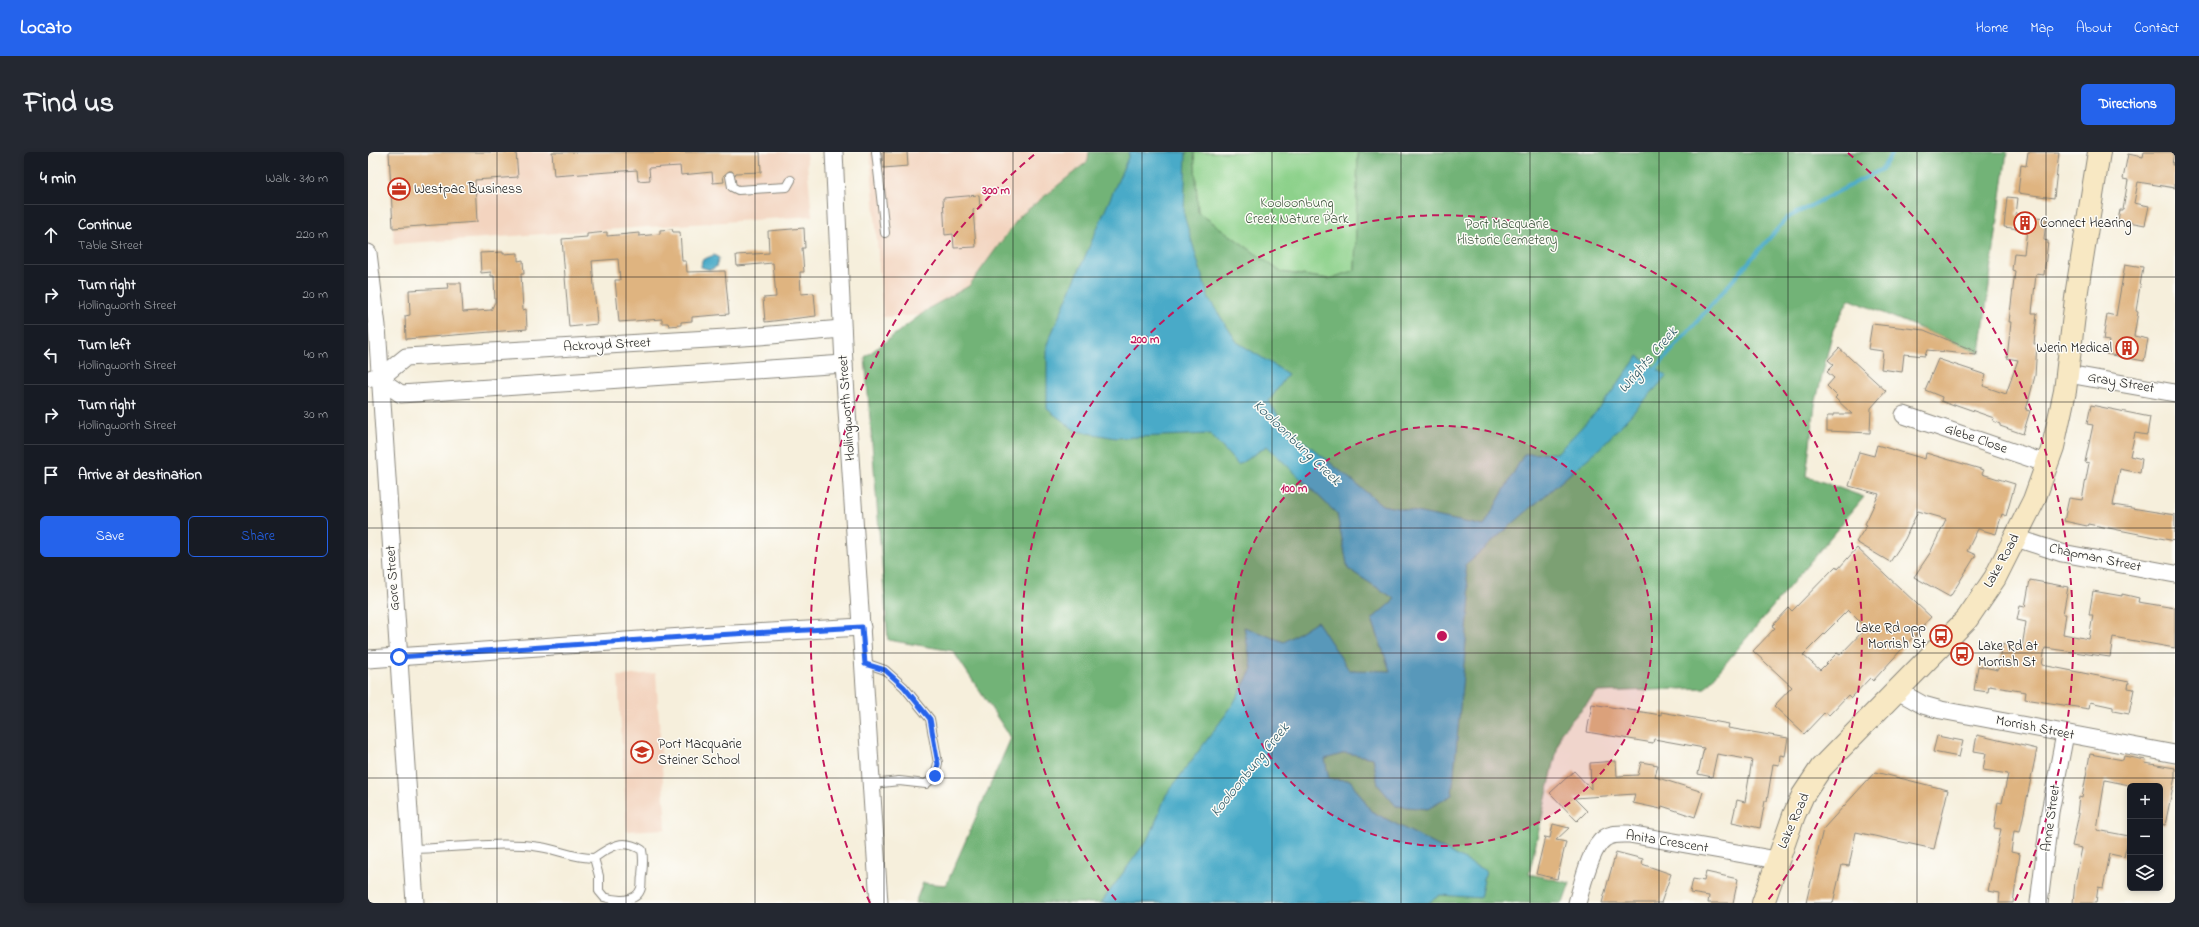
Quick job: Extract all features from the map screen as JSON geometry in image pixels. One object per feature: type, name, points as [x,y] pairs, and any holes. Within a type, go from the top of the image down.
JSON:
[{"type":"main road","name":"Lake Road","points":[[1763,903],[1777,860],[1803,795],[1821,768],[1898,691],[1967,618],[1995,578],[2034,500],[2048,464],[2068,374],[2077,290],[2099,152]]},
{"type":"street","name":"Hollingworth Street","points":[[834,152],[844,364],[873,784],[879,903]]},
{"type":"street","name":"Gore Street","points":[[368,253],[377,326],[374,378],[399,657],[415,903]]},
{"type":"street","name":"Ackroyd Street","points":[[374,378],[406,357],[759,336],[842,329]]},
{"type":"street","points":[[374,378],[401,394],[844,364]]},
{"type":"street","name":"Gray Street","points":[[2068,374],[2175,393]]},
{"type":"street","name":"Glebe Close","points":[[1904,415],[2048,464]]},
{"type":"street","name":"Chapman Street","points":[[2016,538],[2062,553],[2175,574]]},
{"type":"street","points":[[368,659],[697,636],[862,627]]},
{"type":"street","name":"Morrish Street","points":[[1898,691],[1923,705],[2065,734],[2175,754]]},
{"type":"street","name":"Anne Street","points":[[2039,903],[2050,812],[2065,734]]},
{"type":"street","name":"Anita Crescent","points":[[1577,903],[1592,853],[1604,838],[1615,834],[1629,834],[1777,860]]},
{"type":"lane","points":[[876,152],[886,233]]},
{"type":"lane","points":[[730,176],[732,187],[738,190],[787,187],[791,180]]},
{"type":"lane","points":[[865,664],[885,670],[904,687],[930,719],[938,764],[935,776],[926,784],[899,781],[873,784]]},
{"type":"lane","points":[[412,849],[513,846],[541,847],[572,857],[594,858],[620,844],[632,844],[642,850],[644,864],[641,888],[634,899],[620,901],[604,896],[599,891],[599,876],[594,858]]},
{"type":"shaded area","points":[[388,152],[806,152],[812,216],[394,244]]},
{"type":"shaded area","points":[[870,152],[1089,152],[1088,161],[1020,216],[969,286],[921,315],[883,317]]},
{"type":"shaded area","name":"Port Macquarie Steiner School","points":[[656,673],[666,829],[627,831],[618,676]]},
{"type":"green space","name":"Port Macquarie Historic Cemetery","points":[[1089,152],[1194,152],[1198,212],[1281,272],[1329,279],[1355,270],[1358,152],[2007,152],[1980,353],[1849,299],[1833,330],[1815,405],[1806,476],[1864,497],[1705,688],[1597,692],[1561,732],[1529,874],[1570,883],[1563,903],[915,903],[923,883],[946,885],[1011,738],[953,651],[888,640],[865,357],[931,307],[969,286],[1020,216],[1088,161]]},
{"type":"green space","name":"Kooloonbung Creek Nature Park","points":[[1194,152],[1358,152],[1355,270],[1329,279],[1281,272],[1198,212]]},
{"type":"water","name":"Kooloonbung Creek","points":[[1128,152],[1186,152],[1184,215],[1209,299],[1237,342],[1288,374],[1269,401],[1284,425],[1382,505],[1484,526],[1524,454],[1557,453],[1599,409],[1638,356],[1667,376],[1601,447],[1465,565],[1470,599],[1452,795],[1428,809],[1396,806],[1378,785],[1373,758],[1346,753],[1325,759],[1329,779],[1350,780],[1371,811],[1486,871],[1480,898],[1440,895],[1428,903],[1101,903],[1150,836],[1166,795],[1232,706],[1252,669],[1244,627],[1284,642],[1317,621],[1349,670],[1390,671],[1372,619],[1395,599],[1348,569],[1337,514],[1267,446],[1238,465],[1210,434],[1116,438],[1076,431],[1047,409],[1047,344],[1129,155]]},
{"type":"water","points":[[714,255],[719,258],[716,267],[710,270],[701,267],[702,260]]},
{"type":"building","points":[[389,152],[516,152],[518,177],[475,180],[477,222],[393,228]]},
{"type":"building","points":[[552,152],[760,152],[761,172],[736,173],[735,175],[732,171],[729,171],[723,176],[724,182],[713,183],[712,172],[681,175],[680,166],[649,168],[650,180],[638,181],[637,170],[554,176]]},
{"type":"building","points":[[882,152],[907,152],[908,166],[883,168]]},
{"type":"building","points":[[2028,152],[2059,152],[2054,198],[2018,193],[2021,165],[2026,166]]},
{"type":"building","points":[[2144,152],[2174,152],[2172,165],[2175,165],[2175,188],[2138,182],[2134,203],[2149,206],[2145,225],[2118,220],[2120,210],[2123,210],[2128,180],[2123,179],[2128,154],[2143,157]]},
{"type":"building","points":[[979,195],[980,208],[973,209],[976,247],[954,248],[953,234],[945,235],[943,198]]},
{"type":"building","points":[[2007,197],[2018,198],[2016,215],[2046,218],[2044,240],[2048,241],[2044,275],[2036,274],[2032,313],[2037,313],[2034,344],[2037,344],[2035,376],[2026,410],[2030,411],[2023,434],[2000,426],[2000,424],[1993,421],[1994,418],[1941,401],[1942,397],[1925,390],[1938,359],[1986,375],[1983,386],[2006,394],[2018,360],[2007,358],[2011,322],[2009,322],[2015,271],[2012,270],[2014,253],[2024,254],[2027,230],[2004,227]]},
{"type":"building","points":[[804,228],[805,248],[802,248],[804,272],[800,272],[801,294],[814,293],[816,316],[765,322],[763,298],[776,297],[773,263],[737,266],[736,255],[769,253],[768,231]]},
{"type":"building","points":[[672,229],[673,232],[680,232],[682,261],[686,261],[687,272],[725,271],[729,314],[692,317],[692,321],[681,322],[681,325],[669,326],[668,323],[662,323],[662,319],[619,322],[615,280],[620,280],[618,259],[592,261],[597,324],[569,327],[562,239],[587,237],[587,234],[607,232],[607,236],[639,233],[639,236],[660,234],[660,230]]},
{"type":"building","points":[[503,252],[503,254],[518,253],[518,261],[523,260],[524,274],[521,274],[523,310],[526,309],[527,329],[406,339],[405,316],[410,315],[409,290],[448,288],[447,283],[461,283],[463,312],[491,310],[495,302],[494,276],[491,276],[491,272],[481,273],[480,253]]},
{"type":"building","points":[[2125,264],[2143,267],[2136,311],[2138,312],[2134,336],[2148,339],[2144,361],[2106,354],[2109,341],[2103,340],[2107,314],[2116,316]]},
{"type":"building","points":[[1872,324],[1924,330],[1977,352],[1976,355],[1927,350],[1925,356],[1904,354],[1902,372],[1881,369],[1883,351],[1868,349]]},
{"type":"building","points":[[1839,348],[1886,391],[1871,408],[1870,433],[1827,431],[1827,416],[1833,416],[1833,414],[1852,414],[1835,398],[1837,396],[1827,386],[1834,378],[1827,372],[1834,365],[1828,360]]},
{"type":"building","points":[[2091,405],[2150,417],[2147,435],[2135,433],[2130,456],[2142,459],[2140,473],[2120,469],[2113,505],[2175,515],[2175,541],[2088,524],[2087,526],[2064,521],[2069,498],[2082,500],[2089,463],[2085,462],[2093,425],[2087,424]]},
{"type":"building","points":[[1877,445],[1925,459],[1926,453],[1984,470],[1982,474],[2015,484],[2006,516],[2002,514],[1996,534],[1978,529],[1967,551],[1976,555],[1950,597],[1914,577],[1930,553],[1946,519],[1918,511],[1905,539],[1890,562],[1856,542],[1867,525],[1865,524],[1879,494],[1849,486],[1859,452],[1874,456]]},
{"type":"building","points":[[1857,548],[1931,617],[1873,681],[1870,678],[1851,698],[1848,695],[1829,715],[1825,712],[1804,734],[1774,706],[1792,687],[1753,651],[1775,628],[1772,626],[1789,608],[1792,611],[1836,566],[1838,569]],"holes":[[[1848,610],[1866,628],[1840,655],[1837,653],[1820,670],[1803,655]]]},
{"type":"building","points":[[2030,580],[2068,587],[2063,614],[2066,614],[2063,634],[2089,639],[2093,615],[2089,615],[2093,591],[2122,596],[2122,594],[2139,598],[2138,602],[2175,608],[2175,648],[2113,637],[2110,657],[2045,648],[2042,665],[2129,682],[2128,688],[2134,689],[2129,714],[2113,711],[2113,707],[2090,702],[2089,709],[2025,699],[2026,692],[1989,686],[1988,692],[1974,690],[1978,666],[1998,670],[2003,644],[2022,647],[2026,622],[2017,620],[2020,606],[2025,607]]},
{"type":"building","points":[[1592,704],[1661,715],[1661,712],[1729,724],[1728,728],[1788,738],[1785,756],[1780,755],[1779,765],[1773,764],[1767,801],[1765,801],[1760,828],[1732,822],[1737,800],[1745,802],[1752,760],[1717,754],[1712,777],[1698,774],[1704,748],[1654,739],[1653,743],[1587,732]]},
{"type":"building","points":[[1977,735],[2037,749],[2020,832],[2014,831],[2011,852],[2020,854],[2013,903],[1999,903],[2000,893],[1988,891],[2001,829],[1994,828],[1998,802],[2002,803],[2008,774],[1983,770],[1986,753],[1974,751]]},
{"type":"building","points":[[1937,736],[1963,741],[1959,757],[1933,752]]},
{"type":"building","points":[[2090,754],[2123,760],[2124,756],[2146,760],[2145,763],[2175,768],[2175,777],[2165,825],[2163,825],[2163,783],[2127,783],[2127,785],[2105,780],[2097,830],[2127,836],[2127,844],[2124,857],[2110,854],[2103,888],[2098,887],[2096,903],[2073,903],[2075,882],[2082,848],[2072,846],[2079,814],[2077,814],[2079,797],[2082,798]]},
{"type":"building","points":[[1616,761],[1617,776],[1638,775],[1641,762],[1658,765],[1655,777],[1703,792],[1695,817],[1662,806],[1661,809],[1633,803],[1635,794],[1574,798],[1587,811],[1577,821],[1550,793],[1574,771],[1591,789],[1590,763]]},
{"type":"building","points":[[1875,772],[1948,790],[1934,849],[1856,832],[1849,866],[1842,865],[1833,903],[1806,903],[1823,829]]},
{"type":"building","points":[[1553,824],[1569,828],[1556,840],[1566,842],[1557,879],[1536,874],[1545,837],[1550,838]]},
{"type":"building","points":[[1616,852],[1643,859],[1642,864],[1671,874],[1661,903],[1602,903]]},
{"type":"building","points":[[1706,872],[1738,879],[1733,903],[1708,903],[1709,896],[1690,893],[1693,879],[1704,881]]},
{"type":"waterway","name":"Wrights Creek","points":[[1653,372],[1787,218],[1882,169],[1893,152]]},
{"type":"place","name":"Westpac Business","points":[[399,189]]},
{"type":"place","name":"Connect Hearing","points":[[2025,223]]},
{"type":"place","name":"Werin Medical","points":[[2127,348]]},
{"type":"place","name":"Lake Rd opp Morrish St","points":[[1941,636]]},
{"type":"place","name":"Lake Rd at Morrish St","points":[[1962,654]]},
{"type":"place","name":"Port Macquarie Steiner School","points":[[642,752]]},
{"type":"route","points":[[399,657],[697,636],[862,627],[865,664],[885,670],[904,687],[930,719],[934,734],[938,764],[935,776]]}]
